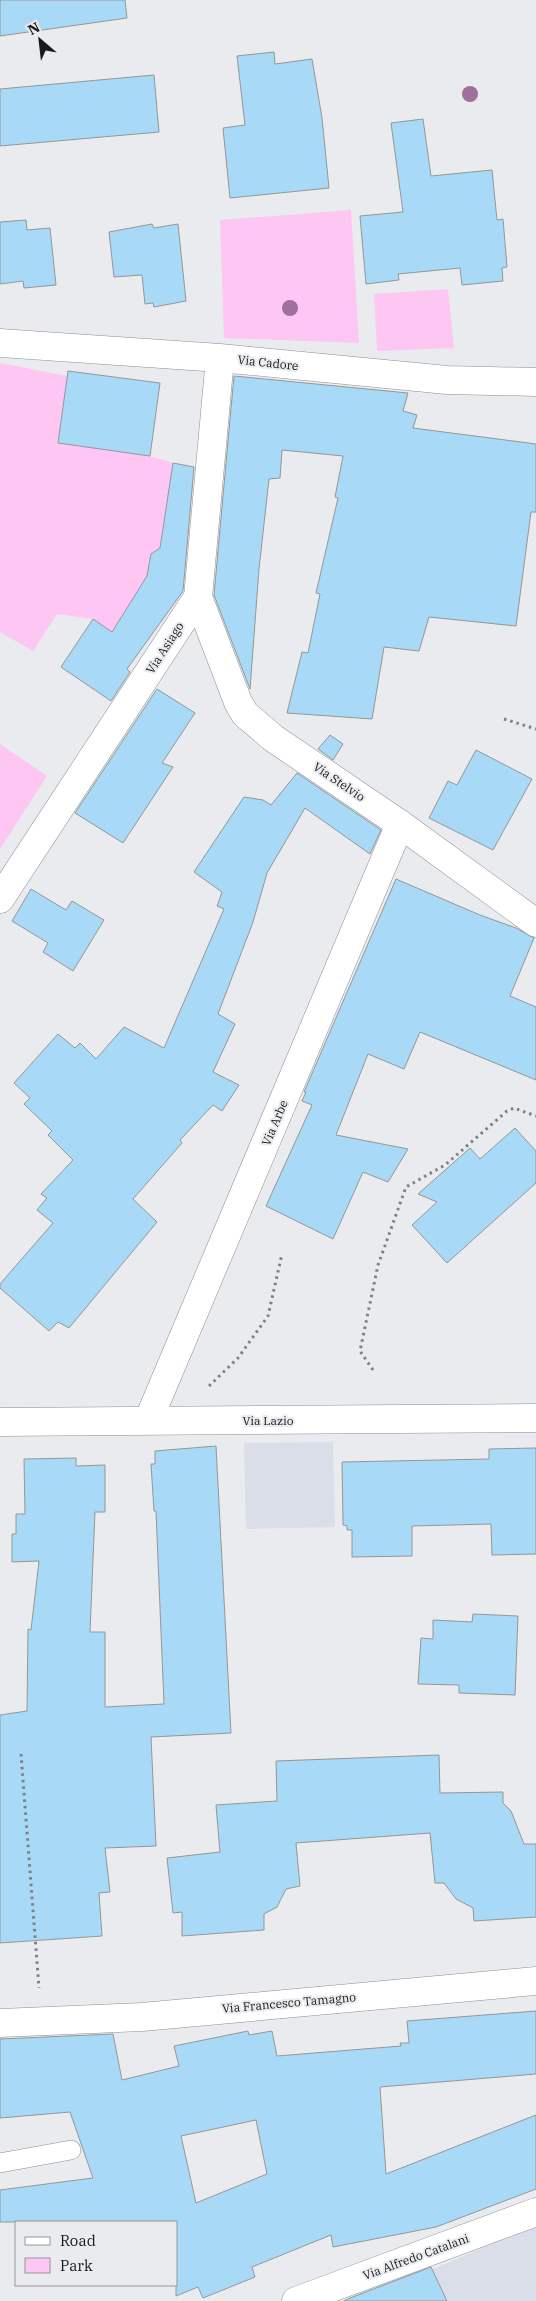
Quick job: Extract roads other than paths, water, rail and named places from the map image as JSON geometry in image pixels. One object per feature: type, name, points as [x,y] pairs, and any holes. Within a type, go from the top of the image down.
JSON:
[{"type":"street","name":"Via Cadore","points":[[0,344],[220,358],[447,380],[536,382]]},
{"type":"street","name":"Via Asiago","points":[[0,899],[198,597],[220,358]]},
{"type":"street","name":"Via Stelvio","points":[[198,597],[238,702],[245,714],[273,738],[400,824],[536,923]]},
{"type":"street","name":"Via Arbe","points":[[148,1421],[400,824]]},
{"type":"street","name":"Via Lazio","points":[[0,1422],[536,1418]]},
{"type":"street","name":"Via Francesco Tamagno","points":[[0,2022],[142,2017],[536,1981]]},
{"type":"street","name":"Via Alfredo Catalani","points":[[296,2301],[536,2212]]},
{"type":"lane","points":[[0,2162],[72,2150]]}]
